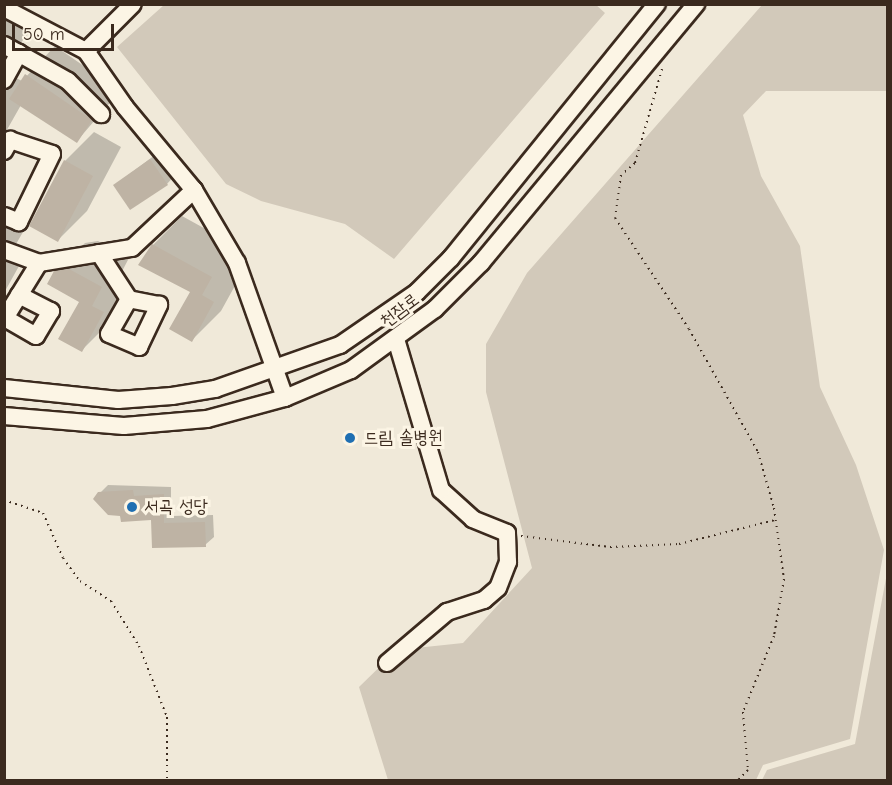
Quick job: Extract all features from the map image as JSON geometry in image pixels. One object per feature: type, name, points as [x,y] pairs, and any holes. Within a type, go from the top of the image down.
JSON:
[{"type":"street","points":[[86,51],[133,4]]},
{"type":"street","name":"천잠로","points":[[4,388],[118,400],[215,389],[340,345],[417,292],[451,258],[657,4]]},
{"type":"street","name":"천잠로","points":[[4,416],[124,426],[207,419],[285,398],[351,370],[396,339],[481,263],[696,4]]},
{"type":"street","points":[[4,8],[86,51],[125,107],[194,190],[237,263],[277,369],[285,398]]},
{"type":"street","points":[[4,80],[12,49],[68,81],[101,114]]},
{"type":"street","points":[[4,152],[10,140],[52,154],[19,222],[4,216]]},
{"type":"street","points":[[4,250],[39,262],[132,248],[194,190]]},
{"type":"street","points":[[99,253],[129,299]]},
{"type":"street","points":[[19,295],[39,262]]},
{"type":"street","points":[[387,663],[447,612],[484,600],[498,588],[509,551],[507,533],[473,519],[441,490],[396,339]]},
{"type":"path","points":[[659,50],[662,71],[656,99],[635,163],[621,175],[615,218],[741,417],[745,438],[758,452],[775,520],[782,595],[774,636],[743,712],[747,770],[738,780]]},
{"type":"path","points":[[4,500],[44,513],[63,558],[81,581],[111,601],[139,646],[167,717],[167,780]]},
{"type":"path","points":[[514,535],[610,548],[679,544],[775,520]]},
{"type":"shaded area","points":[[595,4],[605,13],[394,259],[345,224],[261,201],[226,184],[117,47],[164,5]]},
{"type":"shaded area","points":[[762,5],[887,5],[887,91],[766,91],[743,115],[761,176],[800,246],[820,387],[856,465],[884,550],[850,739],[763,765],[756,780],[388,780],[359,687],[397,650],[463,643],[532,568],[486,392],[486,344],[527,273]]},
{"type":"shaded area","points":[[887,573],[887,780],[762,780],[767,770],[855,744]]},
{"type":"building","points":[[25,74],[92,120],[77,143],[9,99]]},
{"type":"building","points":[[150,159],[168,185],[130,210],[113,185]]},
{"type":"building","points":[[64,160],[93,176],[58,242],[29,226]]},
{"type":"building","points":[[152,244],[212,277],[202,295],[214,302],[192,342],[169,329],[190,292],[138,265]]},
{"type":"building","points":[[69,269],[102,287],[92,306],[104,312],[82,352],[58,339],[79,302],[47,284],[54,271]]},
{"type":"building","points":[[133,490],[134,496],[164,494],[164,523],[205,522],[206,547],[152,548],[151,520],[121,522],[120,516],[108,515],[93,499],[98,492]]},
{"type":"place","name":"드림 솔병원","points":[[350,438]]},
{"type":"place","name":"서곡 성당","points":[[132,507]]}]
